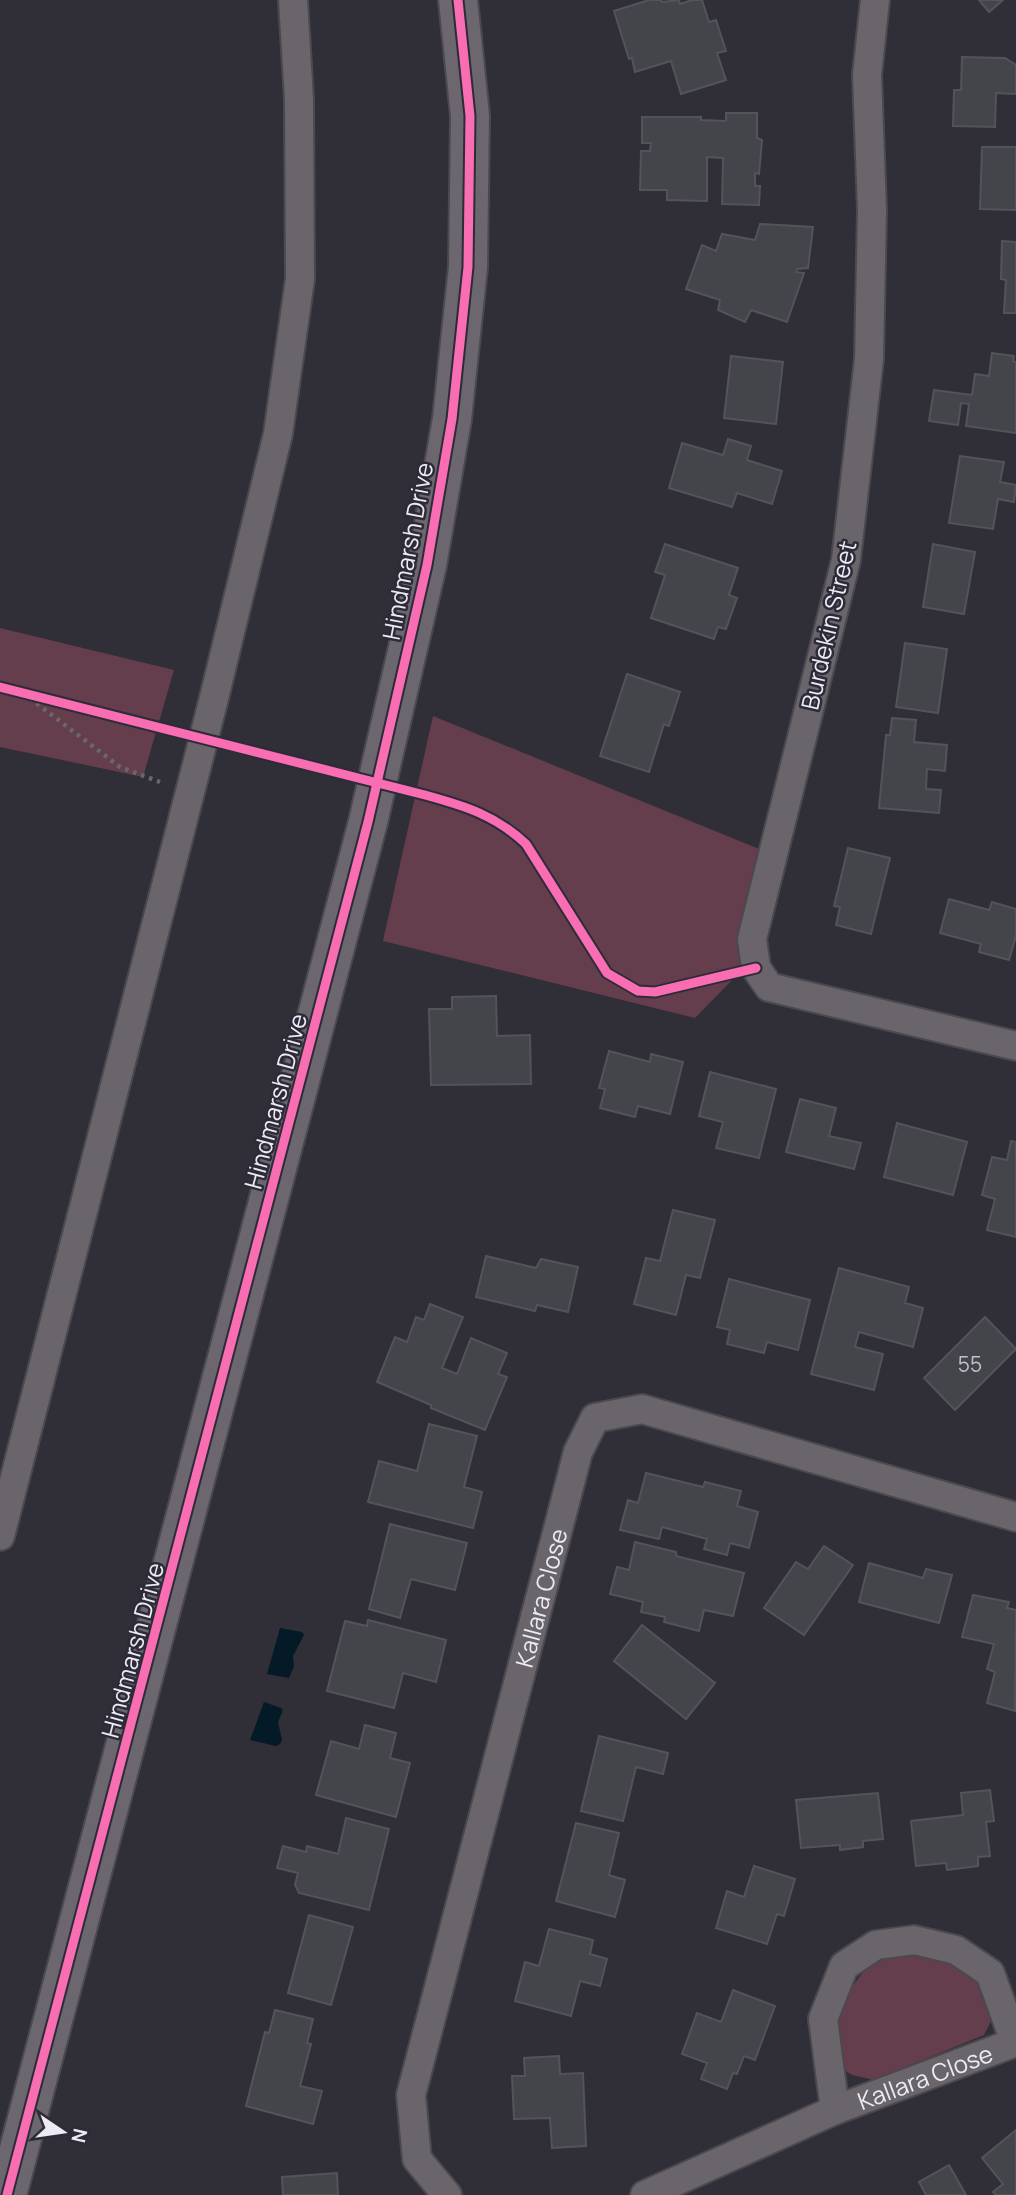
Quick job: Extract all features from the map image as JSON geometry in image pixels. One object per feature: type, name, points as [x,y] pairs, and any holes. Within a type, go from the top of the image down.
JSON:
[{"type":"main road","name":"Hindmarsh Drive","points":[[7,2195],[368,822],[427,565],[452,419],[468,267],[470,116],[458,0]]},
{"type":"street","points":[[0,1536],[179,785],[214,698],[278,434],[300,279],[299,99],[293,0]]},
{"type":"street","name":"Burdekin Street","points":[[875,0],[867,75],[872,209],[869,359],[846,560],[752,939],[755,968],[769,987],[1016,1046]]},
{"type":"street","name":"Kallara Close","points":[[447,2195],[417,2159],[411,2095],[578,1452],[596,1418],[642,1409],[1016,1517]]},
{"type":"street","name":"Kallara Close","points":[[645,2195],[835,2110],[1015,2042],[990,1973],[956,1950],[914,1940],[876,1945],[844,1966],[823,2019],[835,2110]]},
{"type":"path","points":[[12,690],[49,699]]},
{"type":"path","points":[[23,693],[120,767],[179,785]]},
{"type":"shaded area","points":[[0,628],[174,670],[143,777],[0,747]]},
{"type":"shaded area","points":[[433,716],[764,851],[738,974],[695,1018],[383,941]]},
{"type":"shaded area","points":[[912,1948],[949,1958],[981,1980],[992,2019],[984,2035],[874,2080],[852,2075],[840,2067],[834,2034],[839,2004],[870,1963]]},
{"type":"water","points":[[280,1628],[302,1632],[304,1635],[293,1656],[294,1666],[289,1678],[267,1674]]},
{"type":"water","points":[[264,1702],[283,1710],[278,1722],[282,1740],[276,1746],[250,1740]]},
{"type":"building","points":[[649,0],[679,0],[680,4],[702,0],[709,22],[716,20],[726,51],[717,53],[726,80],[681,94],[671,61],[635,72],[614,11]]},
{"type":"building","points":[[979,0],[1003,0],[989,12]]},
{"type":"building","points":[[962,57],[1005,58],[1016,65],[1016,94],[996,93],[995,127],[953,126],[954,90],[961,90]]},
{"type":"building","points":[[726,113],[757,113],[757,138],[762,140],[759,174],[755,173],[755,186],[760,186],[759,205],[722,204],[723,158],[707,157],[707,201],[667,200],[667,190],[640,190],[641,151],[650,151],[651,143],[642,143],[642,117],[701,117],[701,120],[726,121]]},
{"type":"building","points":[[982,147],[1016,147],[1016,210],[980,209]]},
{"type":"building","points":[[760,224],[813,227],[808,268],[797,269],[796,272],[804,273],[787,322],[751,310],[745,322],[718,310],[720,300],[686,289],[702,245],[716,251],[722,234],[755,240]]},
{"type":"building","points":[[1002,241],[1016,242],[1016,313],[1004,313],[1006,280],[1001,279]]},
{"type":"building","points":[[992,353],[1014,356],[1013,361],[1016,362],[1016,433],[966,426],[969,404],[961,403],[958,425],[929,421],[934,390],[972,395],[975,374],[989,376]]},
{"type":"building","points":[[731,356],[783,362],[776,424],[724,418]]},
{"type":"building","points":[[728,439],[751,446],[747,460],[782,471],[772,504],[737,493],[732,507],[669,488],[682,443],[723,455]]},
{"type":"building","points":[[960,456],[1004,462],[1000,482],[1016,485],[1014,502],[998,499],[993,529],[949,523]]},
{"type":"building","points":[[665,544],[738,568],[729,595],[737,598],[726,629],[718,627],[714,639],[651,618],[665,575],[655,572]]},
{"type":"building","points":[[933,544],[975,552],[964,614],[923,607]]},
{"type":"building","points":[[905,643],[947,649],[938,713],[896,707]]},
{"type":"building","points":[[627,674],[680,692],[669,726],[664,724],[649,772],[600,756]]},
{"type":"building","points":[[892,718],[916,720],[914,742],[947,745],[945,771],[927,769],[926,789],[941,790],[939,813],[879,808],[886,735],[890,735]]},
{"type":"building","points":[[848,848],[890,858],[871,934],[836,925],[840,907],[834,906]]},
{"type":"building","points":[[949,899],[989,910],[992,902],[1016,909],[1016,936],[1009,960],[979,952],[981,944],[940,933]]},
{"type":"building","points":[[496,996],[497,1036],[530,1035],[531,1084],[431,1085],[429,1009],[452,1009],[452,997]]},
{"type":"building","points":[[609,1051],[650,1062],[651,1054],[683,1062],[670,1114],[638,1106],[635,1117],[600,1108],[605,1089],[599,1088]]},
{"type":"building","points":[[710,1072],[776,1089],[759,1158],[716,1148],[723,1122],[699,1116]]},
{"type":"building","points":[[800,1099],[836,1108],[829,1136],[861,1143],[854,1169],[786,1152]]},
{"type":"building","points":[[897,1123],[967,1142],[953,1195],[884,1177]]},
{"type":"building","points":[[1011,1141],[1016,1142],[1016,1237],[987,1230],[995,1199],[982,1195],[992,1157],[1007,1160]]},
{"type":"building","points":[[673,1210],[715,1220],[700,1278],[686,1275],[676,1315],[634,1304],[646,1258],[660,1261]]},
{"type":"building","points":[[486,1256],[536,1268],[541,1259],[578,1267],[568,1312],[537,1305],[535,1311],[476,1297]]},
{"type":"building","points":[[839,1268],[909,1287],[905,1303],[923,1308],[913,1347],[859,1332],[855,1347],[883,1354],[874,1390],[811,1374]]},
{"type":"building","points":[[729,1279],[810,1300],[798,1350],[767,1342],[764,1353],[727,1344],[730,1330],[717,1327]]},
{"type":"building","points":[[430,1304],[463,1317],[442,1368],[457,1374],[471,1338],[507,1353],[498,1374],[507,1377],[485,1430],[377,1382],[395,1337],[407,1342],[416,1317],[424,1320]]},
{"type":"building","points":[[985,1317],[1016,1349],[955,1410],[924,1378]]},
{"type":"building","points":[[429,1424],[477,1436],[464,1487],[482,1492],[473,1528],[368,1502],[379,1461],[417,1471]]},
{"type":"building","points":[[646,1473],[703,1487],[705,1482],[741,1491],[737,1506],[758,1512],[749,1548],[730,1543],[727,1555],[704,1549],[707,1539],[662,1527],[659,1539],[620,1530],[628,1500],[638,1503]]},
{"type":"building","points":[[390,1524],[467,1543],[455,1590],[411,1579],[400,1618],[369,1609]]},
{"type":"building","points":[[635,1542],[676,1552],[676,1556],[744,1573],[733,1616],[704,1610],[699,1631],[664,1622],[665,1617],[641,1612],[643,1602],[610,1594],[617,1567],[629,1570]]},
{"type":"building","points":[[824,1546],[853,1565],[804,1635],[764,1608],[796,1562],[808,1569]]},
{"type":"building","points":[[869,1563],[923,1578],[926,1569],[952,1575],[939,1623],[859,1602]]},
{"type":"building","points":[[973,1595],[1009,1602],[1007,1608],[1016,1610],[1015,1711],[987,1703],[995,1672],[987,1669],[994,1644],[962,1637]]},
{"type":"building","points":[[368,1620],[446,1640],[436,1682],[403,1673],[394,1708],[327,1691],[345,1621],[367,1626]]},
{"type":"building","points":[[642,1625],[715,1683],[686,1719],[614,1661]]},
{"type":"building","points":[[365,1725],[396,1733],[390,1758],[410,1763],[396,1817],[316,1795],[331,1741],[359,1749]]},
{"type":"building","points":[[599,1736],[668,1753],[663,1774],[636,1767],[623,1821],[581,1811]]},
{"type":"building","points":[[990,1790],[994,1821],[986,1822],[990,1856],[978,1857],[978,1866],[947,1870],[946,1863],[916,1866],[911,1821],[963,1815],[961,1793]]},
{"type":"building","points":[[878,1793],[883,1839],[863,1841],[863,1847],[840,1850],[840,1845],[801,1848],[796,1800]]},
{"type":"building","points":[[346,1818],[389,1829],[369,1910],[299,1893],[295,1885],[298,1873],[277,1868],[283,1846],[306,1852],[307,1846],[338,1854]]},
{"type":"building","points":[[576,1823],[619,1833],[609,1875],[625,1880],[615,1917],[556,1901]]},
{"type":"building","points":[[754,1866],[795,1879],[784,1916],[777,1914],[767,1944],[716,1928],[727,1891],[744,1897]]},
{"type":"building","points":[[309,1915],[353,1927],[331,2005],[288,1993]]},
{"type":"building","points":[[549,1929],[593,1940],[590,1954],[607,1959],[600,1986],[580,1981],[571,2016],[515,2001],[525,1962],[539,1966]]},
{"type":"building","points":[[733,1990],[775,2006],[755,2060],[744,2056],[727,2089],[701,2079],[707,2063],[682,2054],[697,2013],[721,2022]]},
{"type":"building","points":[[275,2010],[313,2019],[307,2043],[311,2044],[300,2086],[322,2091],[313,2124],[246,2106],[265,2032],[269,2033]]},
{"type":"building","points":[[559,2056],[560,2074],[583,2073],[586,2146],[552,2148],[550,2118],[514,2119],[512,2076],[525,2076],[524,2058]]},
{"type":"building","points":[[1016,2130],[1016,2195],[996,2195],[993,2192],[1003,2184],[982,2158]]},
{"type":"building","points":[[949,2165],[966,2195],[926,2195],[919,2182]]},
{"type":"building","points":[[337,2173],[338,2195],[283,2195],[282,2177]]},
{"type":"cycle path","points":[[7,2195],[368,822],[427,565],[452,419],[468,267],[470,116],[458,0]]},
{"type":"cycle path","points":[[0,687],[425,795],[479,813],[503,826],[526,844],[607,973],[638,991],[655,992],[756,968]]}]
